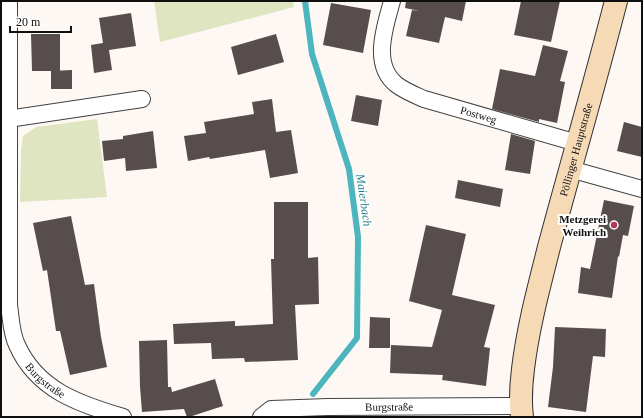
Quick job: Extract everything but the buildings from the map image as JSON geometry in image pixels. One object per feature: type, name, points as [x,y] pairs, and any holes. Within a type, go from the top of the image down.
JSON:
[{"type":"street","name":"Burgstraße","points":[[9,1],[5,305],[16,344],[23,357],[36,374],[54,390],[87,406],[123,417]]},
{"type":"street","name":"Postweg","points":[[392,1],[382,48],[383,65],[387,74],[396,84],[408,92],[424,99],[577,144]]},
{"type":"street","name":"Pöllinger Hauptstraße","points":[[521,412],[525,353],[533,312],[616,1]]},
{"type":"street","points":[[8,119],[142,99]]},
{"type":"street","points":[[570,169],[642,189]]},
{"type":"street","name":"Burgstraße","points":[[261,417],[271,409],[336,407],[521,412]]},
{"type":"green space","points":[[154,1],[293,1],[294,7],[160,42]]},
{"type":"green space","points":[[97,119],[107,197],[20,202],[21,151],[23,136],[36,127]]},
{"type":"waterway","name":"Maierbach","points":[[305,1],[312,54],[349,169],[358,237],[357,338],[313,394]]},
{"type":"place","name":"Metzgerei Weihrich","points":[[614,225]]}]
